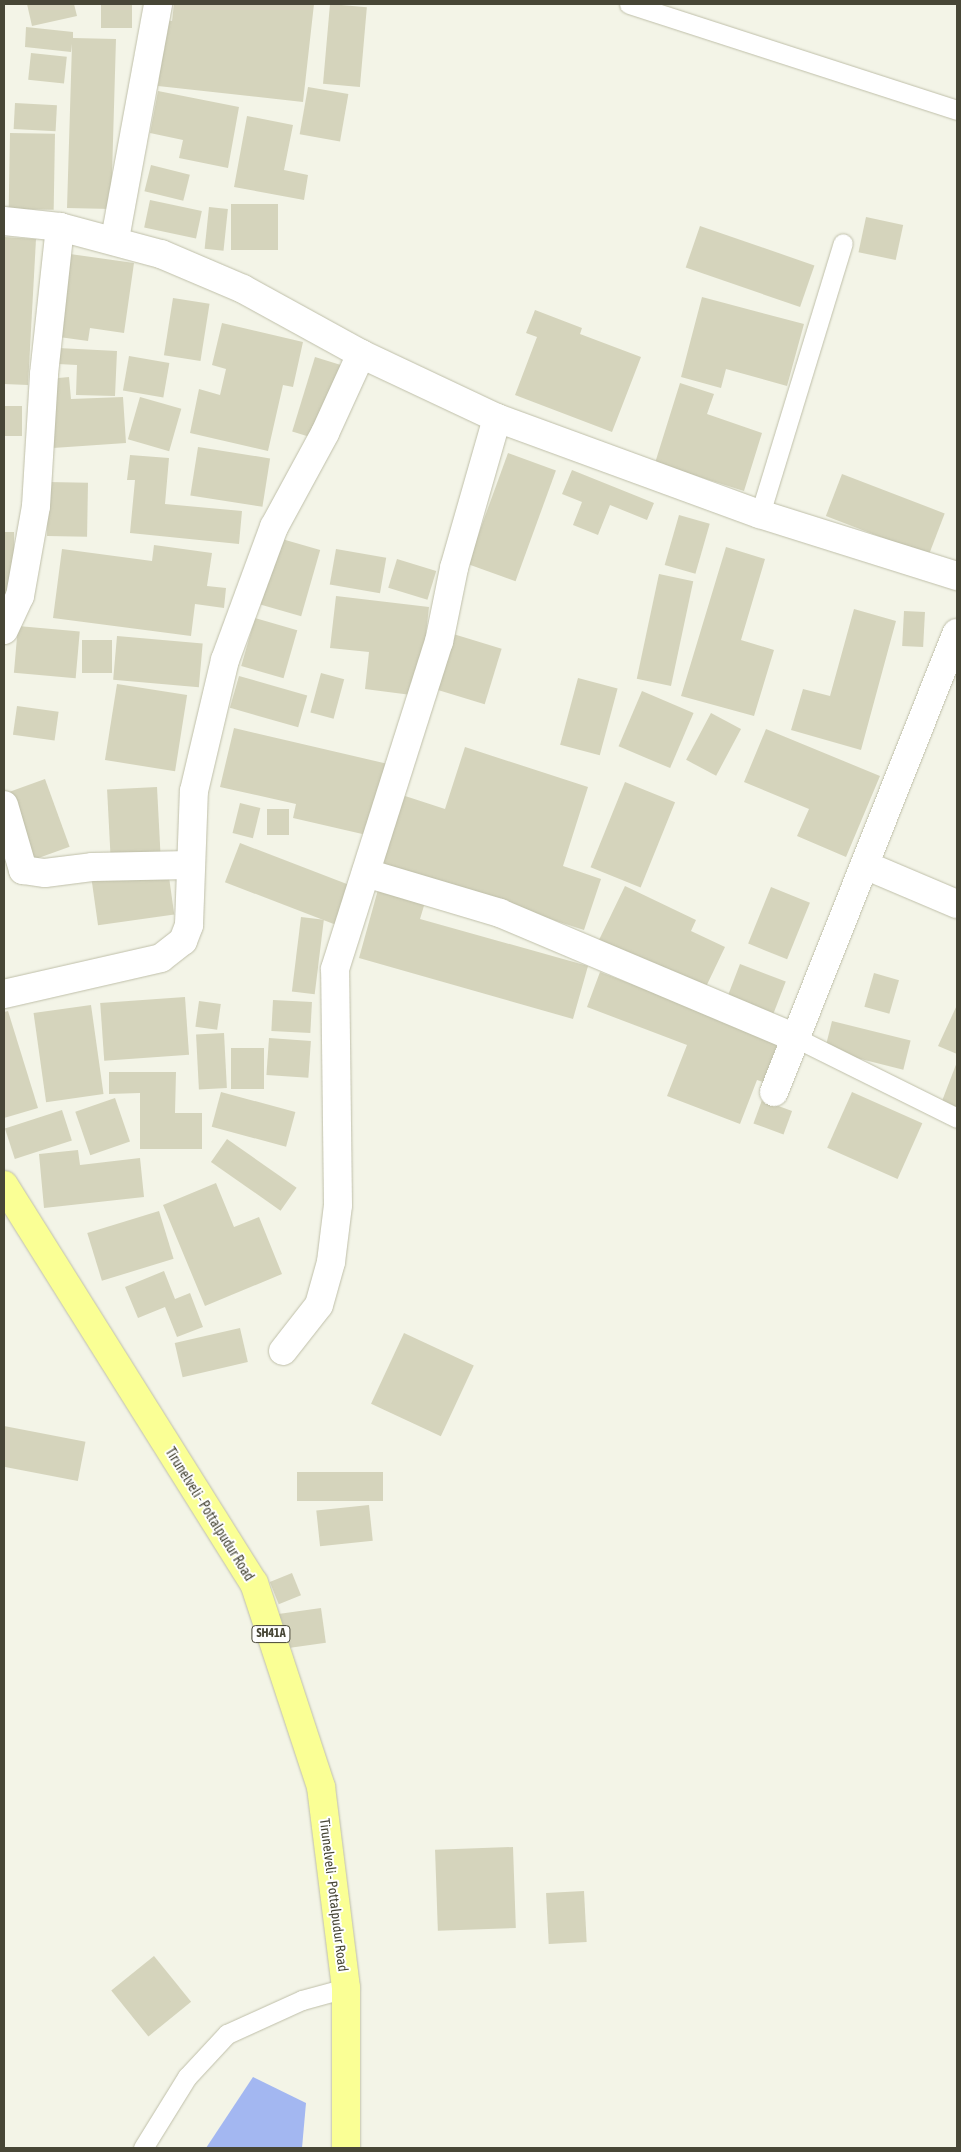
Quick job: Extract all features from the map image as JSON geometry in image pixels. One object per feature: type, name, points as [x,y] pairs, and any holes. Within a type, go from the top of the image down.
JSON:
[{"type":"main road","name":"Tirunelveli - Pottalpudur Road","points":[[4,1186],[254,1582],[321,1787],[346,1988],[346,2148]]},
{"type":"street","points":[[115,239],[158,4]]},
{"type":"street","points":[[4,213],[115,239],[244,289],[360,354],[497,418],[760,514],[957,576]]},
{"type":"street","points":[[4,630],[20,596],[36,506],[44,374],[60,227]]},
{"type":"street","points":[[4,994],[153,960],[174,950],[189,925],[194,791],[225,660],[245,600],[274,526],[325,433],[360,354]]},
{"type":"street","points":[[283,1351],[320,1305],[332,1262],[338,1205],[335,969],[439,642],[454,568],[497,418]]},
{"type":"street","points":[[774,1092],[957,633]]},
{"type":"street","points":[[4,805],[23,870],[45,873],[92,867],[190,865]]},
{"type":"street","points":[[865,865],[957,904]]},
{"type":"street","points":[[366,873],[500,912],[796,1038]]},
{"type":"lane","points":[[629,4],[957,110]]},
{"type":"lane","points":[[760,514],[843,243]]},
{"type":"lane","points":[[796,1038],[957,1118]]},
{"type":"lane","points":[[143,2148],[187,2077],[227,2034],[302,2000],[346,1988]]},
{"type":"water","points":[[253,2077],[306,2103],[302,2148],[206,2148]]},
{"type":"building","points":[[27,4],[74,4],[77,16],[32,26]]},
{"type":"building","points":[[101,4],[132,4],[132,28],[101,28]]},
{"type":"building","points":[[174,4],[314,4],[303,102],[158,86],[166,20],[172,21]]},
{"type":"building","points":[[330,4],[367,7],[360,87],[323,84]]},
{"type":"building","points":[[26,27],[73,32],[73,38],[116,39],[111,209],[67,208],[72,44],[71,52],[25,47]]},
{"type":"building","points":[[31,53],[67,57],[64,84],[28,80]]},
{"type":"building","points":[[308,87],[348,94],[340,141],[300,134]]},
{"type":"building","points":[[158,91],[239,107],[228,168],[179,158],[183,140],[150,133]]},
{"type":"building","points":[[15,103],[57,105],[56,131],[14,129]]},
{"type":"building","points":[[247,116],[293,125],[284,170],[308,175],[304,200],[234,187]]},
{"type":"building","points":[[10,133],[55,134],[54,210],[9,209]]},
{"type":"building","points":[[151,165],[190,175],[183,201],[144,191]]},
{"type":"building","points":[[150,200],[202,211],[196,238],[144,227]]},
{"type":"building","points":[[231,204],[278,204],[278,250],[231,250]]},
{"type":"building","points":[[209,207],[228,209],[224,251],[205,249]]},
{"type":"building","points":[[866,217],[903,225],[896,260],[859,252]]},
{"type":"building","points":[[700,226],[814,265],[800,307],[686,268]]},
{"type":"building","points":[[4,237],[36,239],[28,385],[4,384]]},
{"type":"building","points":[[70,254],[134,263],[124,333],[90,328],[88,341],[59,337]]},
{"type":"building","points":[[702,297],[804,324],[787,386],[726,369],[721,388],[681,377]]},
{"type":"building","points":[[173,298],[210,304],[200,361],[164,355]]},
{"type":"building","points":[[535,310],[582,328],[580,334],[641,357],[612,432],[515,395],[537,337],[526,333]]},
{"type":"building","points":[[222,323],[303,342],[293,387],[283,385],[268,451],[190,433],[199,389],[220,395],[226,369],[212,365]]},
{"type":"building","points":[[58,348],[117,351],[115,396],[76,395],[77,365],[58,364]]},
{"type":"building","points":[[129,356],[169,363],[163,398],[123,390]]},
{"type":"building","points":[[315,357],[341,365],[318,439],[292,432]]},
{"type":"building","points":[[69,377],[71,399],[123,397],[126,443],[53,448],[48,379]]},
{"type":"building","points":[[680,383],[714,394],[707,414],[762,433],[744,491],[655,463]]},
{"type":"building","points":[[140,397],[181,409],[169,451],[128,439]]},
{"type":"building","points":[[4,406],[22,406],[22,436],[4,436]]},
{"type":"building","points":[[198,447],[270,458],[262,507],[190,495]]},
{"type":"building","points":[[508,453],[556,470],[516,581],[468,564]]},
{"type":"building","points":[[130,455],[169,458],[165,504],[242,511],[239,544],[130,533],[135,480],[127,480]]},
{"type":"building","points":[[572,470],[654,503],[647,520],[610,505],[598,535],[573,525],[582,502],[562,494]]},
{"type":"building","points":[[842,474],[945,513],[929,555],[826,516]]},
{"type":"building","points":[[48,482],[88,483],[87,537],[47,536]]},
{"type":"building","points":[[679,515],[710,524],[695,574],[665,565]]},
{"type":"building","points":[[4,532],[14,532],[14,596],[4,596]]},
{"type":"building","points":[[275,537],[320,550],[301,616],[256,603]]},
{"type":"building","points":[[154,545],[212,553],[207,586],[226,588],[224,608],[195,604],[191,636],[53,618],[62,549],[152,561]]},
{"type":"building","points":[[726,547],[765,559],[741,640],[774,650],[754,716],[681,696]]},
{"type":"building","points":[[336,549],[386,558],[380,593],[330,584]]},
{"type":"building","points":[[397,559],[436,571],[427,600],[388,588]]},
{"type":"building","points":[[659,574],[693,581],[671,686],[637,679]]},
{"type":"building","points":[[336,596],[429,607],[419,696],[365,689],[369,652],[330,648]]},
{"type":"building","points":[[854,609],[896,621],[861,750],[791,730],[803,689],[830,696]]},
{"type":"building","points":[[904,611],[925,612],[923,647],[902,646]]},
{"type":"building","points":[[255,618],[297,630],[284,678],[241,666]]},
{"type":"building","points":[[18,626],[80,631],[76,678],[14,673]]},
{"type":"building","points":[[450,633],[502,649],[485,704],[433,688]]},
{"type":"building","points":[[117,636],[203,643],[199,687],[113,680]]},
{"type":"building","points":[[82,640],[112,640],[112,673],[82,673]]},
{"type":"building","points":[[321,673],[344,679],[334,719],[310,713]]},
{"type":"building","points":[[239,676],[307,696],[298,727],[230,708]]},
{"type":"building","points":[[578,678],[618,689],[600,755],[560,745]]},
{"type":"building","points":[[117,684],[187,695],[175,771],[105,760]]},
{"type":"building","points":[[642,691],[694,713],[670,768],[619,746]]},
{"type":"building","points":[[17,706],[59,712],[55,741],[13,735]]},
{"type":"building","points":[[711,713],[741,729],[716,776],[686,760]]},
{"type":"building","points":[[234,728],[388,764],[371,836],[293,818],[296,804],[220,787]]},
{"type":"building","points":[[766,729],[880,776],[846,857],[797,836],[809,809],[744,782]]},
{"type":"building","points":[[465,747],[588,787],[563,866],[601,879],[584,930],[380,864],[402,795],[445,809]]},
{"type":"building","points":[[45,779],[70,847],[30,861],[6,793]]},
{"type":"building","points":[[625,782],[675,802],[641,888],[591,867]]},
{"type":"building","points":[[157,787],[161,857],[111,860],[107,790]]},
{"type":"building","points":[[240,803],[260,808],[253,838],[233,833]]},
{"type":"building","points":[[267,809],[289,809],[289,835],[267,835]]},
{"type":"building","points":[[240,843],[352,886],[337,925],[225,882]]},
{"type":"building","points":[[168,870],[174,915],[98,925],[92,881]]},
{"type":"building","points":[[379,886],[426,899],[420,919],[588,966],[573,1019],[359,958]]},
{"type":"building","points":[[625,886],[696,920],[691,931],[725,947],[703,993],[598,942]]},
{"type":"building","points":[[771,887],[810,903],[787,959],[748,944]]},
{"type":"building","points":[[301,917],[324,920],[315,994],[292,991]]},
{"type":"building","points":[[740,964],[786,982],[773,1014],[727,997]]},
{"type":"building","points":[[600,972],[779,1040],[763,1082],[757,1080],[740,1124],[667,1096],[687,1045],[587,1007]]},
{"type":"building","points":[[874,973],[899,980],[889,1014],[864,1007]]},
{"type":"building","points":[[185,997],[189,1055],[104,1061],[100,1003]]},
{"type":"building","points":[[273,1000],[312,1002],[310,1033],[271,1031]]},
{"type":"building","points":[[199,1001],[221,1004],[217,1030],[195,1027]]},
{"type":"building","points":[[91,1005],[104,1094],[46,1102],[34,1013]]},
{"type":"building","points":[[957,1005],[957,1054],[938,1046]]},
{"type":"building","points":[[8,1011],[38,1108],[4,1118],[4,1012]]},
{"type":"building","points":[[832,1021],[911,1041],[903,1070],[825,1050]]},
{"type":"building","points":[[224,1033],[227,1088],[199,1089],[196,1034]]},
{"type":"building","points":[[269,1038],[311,1041],[308,1078],[266,1075]]},
{"type":"building","points":[[231,1048],[264,1048],[264,1089],[231,1089]]},
{"type":"building","points":[[957,1062],[957,1107],[942,1101]]},
{"type":"building","points":[[109,1072],[176,1072],[175,1113],[202,1113],[202,1149],[140,1149],[140,1093],[109,1094]]},
{"type":"building","points":[[221,1092],[295,1112],[286,1147],[212,1127]]},
{"type":"building","points":[[852,1092],[922,1123],[898,1179],[827,1148]]},
{"type":"building","points":[[115,1098],[130,1141],[90,1155],[75,1112]]},
{"type":"building","points":[[762,1100],[792,1111],[784,1134],[753,1123]]},
{"type":"building","points":[[62,1110],[72,1140],[15,1159],[5,1129]]},
{"type":"building","points":[[227,1139],[297,1188],[281,1211],[211,1162]]},
{"type":"building","points":[[78,1150],[80,1165],[140,1158],[144,1197],[44,1208],[39,1154]]},
{"type":"building","points":[[216,1183],[234,1227],[259,1217],[282,1274],[205,1306],[163,1205]]},
{"type":"building","points":[[159,1211],[174,1259],[102,1281],[87,1233]]},
{"type":"building","points":[[164,1271],[175,1299],[190,1293],[203,1327],[177,1337],[165,1307],[138,1318],[125,1287]]},
{"type":"building","points":[[240,1328],[248,1362],[183,1377],[175,1343]]},
{"type":"building","points":[[404,1333],[474,1366],[441,1436],[371,1404]]},
{"type":"building","points":[[4,1426],[85,1442],[78,1481],[4,1467]]},
{"type":"building","points":[[297,1472],[383,1472],[383,1501],[297,1501]]},
{"type":"building","points":[[369,1505],[373,1541],[320,1546],[316,1511]]},
{"type":"building","points":[[292,1573],[301,1595],[279,1604],[270,1582]]},
{"type":"building","points":[[321,1608],[326,1643],[283,1649],[278,1614]]},
{"type":"building","points":[[513,1847],[516,1928],[438,1931],[435,1850]]},
{"type":"building","points":[[584,1891],[587,1942],[549,1944],[546,1893]]},
{"type":"building","points":[[154,1956],[191,2002],[148,2036],[111,1991]]}]
